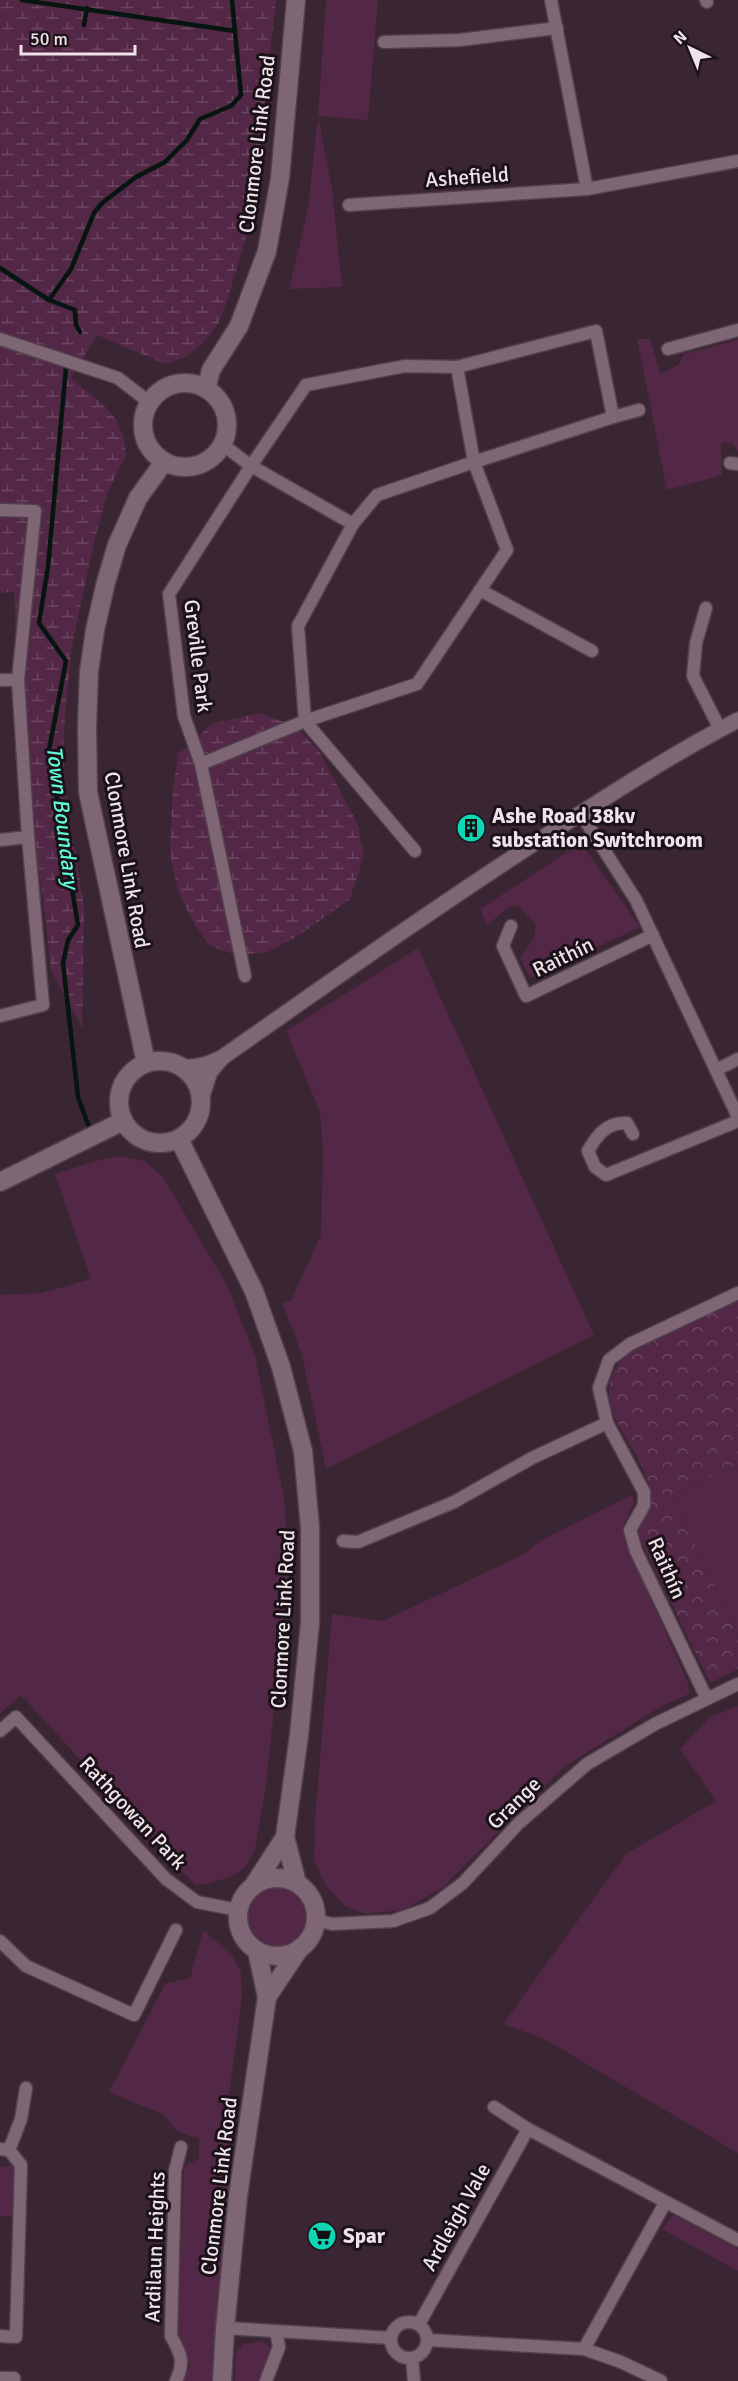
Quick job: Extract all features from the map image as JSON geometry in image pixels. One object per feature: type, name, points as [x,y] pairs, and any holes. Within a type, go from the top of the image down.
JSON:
[{"type":"main road","name":"Clonmore Link Road","points":[[206,389],[211,370],[239,326],[267,251],[280,178],[296,0]]},
{"type":"main road","points":[[194,384],[206,389],[216,397],[225,414],[229,450],[214,455],[197,465],[177,467],[164,462],[153,454],[144,435],[144,415],[149,402],[158,392],[175,385],[194,384]]},
{"type":"main road","name":"Clonmore Link Road","points":[[146,1063],[88,792],[87,727],[89,671],[106,582],[117,545],[138,498],[164,462]]},
{"type":"main road","points":[[170,1062],[181,1067],[195,1080],[201,1099],[200,1111],[196,1122],[179,1139],[167,1143],[141,1140],[130,1132],[123,1122],[118,1099],[121,1087],[135,1069],[146,1063],[170,1062]]},
{"type":"main road","points":[[0,1182],[123,1122]]},
{"type":"main road","name":"Clonmore Link Road","points":[[179,1139],[254,1291],[281,1367],[303,1451],[310,1527],[310,1623],[299,1735],[285,1837],[297,1883]]},
{"type":"main road","name":"Clonmore Link Road","points":[[254,1885],[285,1837]]},
{"type":"main road","points":[[275,1878],[297,1883],[312,1899],[316,1920],[308,1941],[290,1954],[279,1956],[257,1951],[241,1933],[238,1922],[238,1910],[247,1892],[254,1885],[275,1878]]},
{"type":"main road","name":"Clonmore Link Road","points":[[267,1996],[300,1948]]},
{"type":"main road","name":"Clonmore Link Road","points":[[222,2381],[238,2196],[267,1996],[257,1951]]},
{"type":"street","points":[[551,0],[587,189]]},
{"type":"street","points":[[384,42],[460,40],[557,28]]},
{"type":"street","name":"Ashefield","points":[[349,205],[587,189],[738,161]]},
{"type":"street","points":[[668,349],[738,330]]},
{"type":"street","name":"Greville Park","points":[[245,976],[201,764],[184,716],[169,594],[251,466],[306,385],[405,366],[457,367],[596,331],[613,417]]},
{"type":"street","points":[[0,339],[118,378],[149,402]]},
{"type":"street","points":[[201,764],[305,721],[417,684],[507,550],[474,462],[457,367]]},
{"type":"street","points":[[415,851],[305,721],[298,626],[353,524],[377,495],[613,417],[639,411]]},
{"type":"street","points":[[229,450],[251,466],[353,524]]},
{"type":"street","points":[[0,510],[35,511],[18,680],[28,837],[43,1005],[0,1016]]},
{"type":"street","points":[[480,590],[592,651]]},
{"type":"street","points":[[706,608],[696,642],[693,676],[720,729]]},
{"type":"street","points":[[0,680],[18,680]]},
{"type":"street","points":[[181,1067],[193,1068],[206,1065],[223,1057],[394,936],[581,814],[738,720]]},
{"type":"street","points":[[581,814],[636,900],[738,1119],[606,1175],[595,1167],[588,1151],[600,1132],[615,1122],[627,1123],[633,1134]]},
{"type":"street","points":[[0,840],[28,837]]},
{"type":"street","name":"Raithín","points":[[511,926],[503,946],[526,996],[653,935]]},
{"type":"street","points":[[201,1099],[210,1072],[223,1057]]},
{"type":"street","points":[[716,1070],[738,1059]]},
{"type":"street","name":"Raithín","points":[[706,1697],[636,1551],[630,1530],[644,1505],[644,1492],[607,1423],[599,1388],[609,1360],[630,1344],[738,1293]]},
{"type":"street","points":[[343,1541],[358,1542],[454,1502],[532,1458],[607,1423]]},
{"type":"street","name":"Grange","points":[[316,1920],[332,1924],[393,1921],[430,1908],[463,1883],[519,1823],[587,1764],[654,1724],[706,1697],[738,1684]]},
{"type":"street","name":"Rathgowan Park","points":[[0,1731],[16,1716],[166,1879],[197,1902],[238,1910]]},
{"type":"street","points":[[0,1941],[26,1966],[134,2015],[176,1930]]},
{"type":"street","points":[[0,2336],[16,2337],[21,2165],[4,2150],[21,2119],[26,2088]]},
{"type":"street","points":[[494,2107],[528,2129],[738,2240]]},
{"type":"street","name":"Ardleigh Vale","points":[[419,2324],[528,2129]]},
{"type":"street","name":"Ardilaun Heights","points":[[176,2381],[182,2356],[171,2336],[175,2171],[181,2147]]},
{"type":"street","points":[[584,2349],[665,2203]]},
{"type":"street","points":[[413,2321],[426,2331],[428,2340],[421,2354],[412,2358],[397,2353],[391,2338],[401,2323],[413,2321]]},
{"type":"street","points":[[225,2328],[391,2338]]},
{"type":"street","points":[[266,2381],[279,2347],[276,2331]]},
{"type":"street","points":[[428,2340],[584,2349],[621,2362],[661,2381]]},
{"type":"street","points":[[412,2358],[414,2381]]},
{"type":"street","points":[[0,2378],[14,2378],[14,2381]]},
{"type":"green space","points":[[0,0],[276,0],[252,218],[218,324],[202,344],[185,357],[165,364],[97,335],[71,378],[105,406],[117,421],[124,439],[126,455],[108,492],[94,542],[72,646],[66,703],[63,751],[67,804],[84,907],[82,1027],[51,971],[43,899],[21,751],[14,592],[0,593]]},
{"type":"green space","points":[[326,0],[378,0],[368,120],[318,116]]},
{"type":"green space","points":[[318,116],[332,189],[342,287],[289,289],[308,209]]},
{"type":"green space","points":[[637,339],[650,339],[660,374],[678,365],[684,354],[738,340],[738,451],[733,444],[721,443],[722,475],[667,490]]},
{"type":"green space","points":[[259,713],[295,726],[319,751],[358,825],[364,855],[350,899],[298,936],[268,952],[239,956],[210,946],[195,925],[178,891],[170,854],[172,799],[178,754],[212,724]]},
{"type":"green space","points":[[572,849],[586,850],[640,927],[531,978],[520,958],[534,938],[536,925],[518,906],[511,906],[487,925],[480,909]]},
{"type":"green space","points":[[418,948],[594,1335],[326,1469],[302,1355],[282,1302],[291,1301],[321,1234],[323,1151],[320,1112],[286,1031]]},
{"type":"green space","points":[[120,1156],[144,1161],[163,1177],[228,1287],[255,1356],[284,1497],[289,1567],[266,1786],[255,1849],[246,1866],[233,1876],[195,1885],[21,1695],[0,1714],[0,1295],[41,1293],[91,1279],[55,1174]]},
{"type":"green space","points":[[738,1300],[738,1464],[672,1495],[738,1635],[738,1669],[710,1683],[638,1534],[651,1495],[646,1476],[618,1423],[611,1405],[609,1388],[615,1370],[630,1351]]},
{"type":"green space","points":[[738,1464],[738,1635],[672,1495]]},
{"type":"green space","points":[[632,1495],[634,1503],[623,1526],[626,1543],[688,1683],[689,1694],[664,1705],[565,1766],[442,1888],[403,1910],[365,1914],[345,1906],[326,1886],[314,1861],[315,1819],[332,1614],[383,1621],[524,1554],[540,1541]]},
{"type":"green space","points":[[738,1706],[738,2153],[544,2039],[503,2024],[626,1854],[716,1801],[680,1749],[710,1717]]},
{"type":"green space","points":[[277,1888],[288,1890],[301,1901],[306,1917],[304,1928],[293,1941],[277,1946],[266,1944],[253,1933],[248,1917],[250,1906],[261,1893]]},
{"type":"green space","points":[[203,1930],[231,1954],[241,1971],[242,1996],[224,2134],[236,2158],[216,2381],[181,2381],[190,2366],[177,2330],[184,2167],[199,2158],[199,2139],[178,2132],[164,2115],[109,2092],[165,1984],[190,1978]]},
{"type":"green space","points":[[15,2165],[14,2216],[0,2216],[0,2167]]},
{"type":"green space","points":[[673,2215],[738,2249],[738,2271],[662,2229]]},
{"type":"green space","points":[[263,2341],[272,2349],[260,2381],[235,2381],[236,2352],[244,2344]]},
{"type":"waterway","points":[[22,0],[235,31]]},
{"type":"waterway","points":[[49,300],[71,269],[94,213],[102,203],[136,177],[165,162],[187,140],[200,119],[231,106],[241,95],[232,0]]},
{"type":"waterway","points":[[84,25],[87,8]]},
{"type":"waterway","points":[[0,268],[49,300],[75,310],[76,325],[80,332]]},
{"type":"waterway","name":"Town Boundary","points":[[66,367],[48,567],[39,623],[66,661],[49,750],[78,925],[68,940],[63,963],[78,1097],[89,1127]]},
{"type":"place","name":"Ashe Road 38kv substation Switchroom","points":[[471,828]]},
{"type":"place","name":"Spar","points":[[322,2236]]}]
